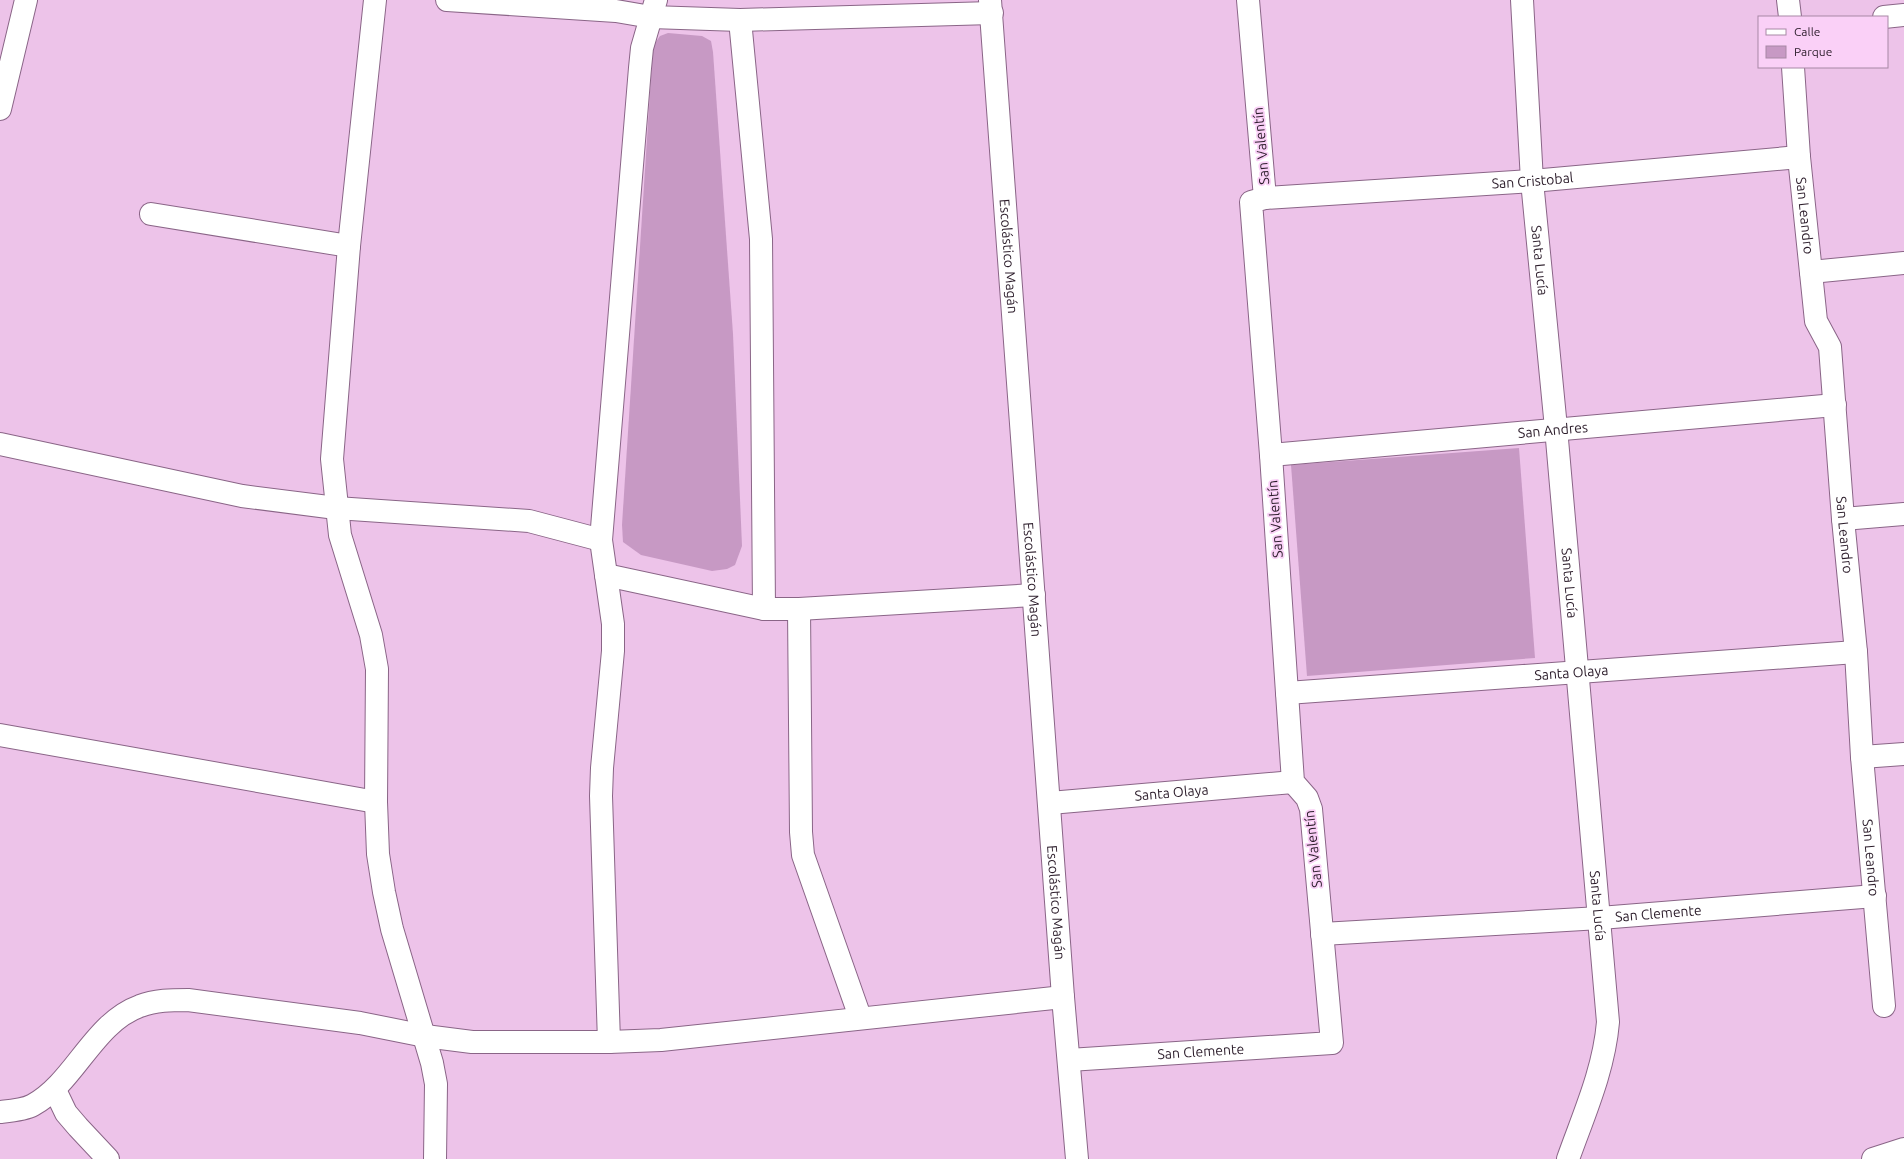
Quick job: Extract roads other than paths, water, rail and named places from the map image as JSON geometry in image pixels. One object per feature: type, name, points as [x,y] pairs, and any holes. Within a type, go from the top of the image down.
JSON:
[{"type":"street","points":[[0,109],[26,0]]},
{"type":"street","points":[[375,0],[349,246],[332,459],[340,535],[371,634],[377,669],[376,802],[378,854],[392,929],[425,1036],[436,1084],[436,1159]]},
{"type":"street","points":[[448,0],[616,11],[653,8],[740,20],[991,7]]},
{"type":"street","name":"San Valentín","points":[[1248,0],[1265,198],[1251,202],[1271,455],[1293,782],[1306,798],[1311,809],[1332,1043]]},
{"type":"street","name":"Santa Lucía","points":[[1522,0],[1532,181],[1556,428],[1576,672],[1600,918],[1608,1022],[1606,1046],[1600,1072],[1568,1159]]},
{"type":"street","points":[[1788,0],[1790,16]]},
{"type":"street","name":"Escolástico Magán","points":[[991,7],[1063,997],[1077,1159]]},
{"type":"street","points":[[609,1042],[601,796],[602,768],[613,651],[613,624],[601,540],[640,68],[642,48],[653,8]]},
{"type":"street","points":[[1888,17],[1904,15]]},
{"type":"street","points":[[740,20],[761,239],[764,609]]},
{"type":"street","name":"San Leandro","points":[[1793,68],[1799,157],[1816,322],[1830,347],[1843,519],[1856,652],[1862,757],[1884,1006]]},
{"type":"street","name":"San Cristobal","points":[[1265,198],[1532,181],[1799,157]]},
{"type":"street","points":[[151,214],[349,246]]},
{"type":"street","points":[[1811,272],[1904,264]]},
{"type":"street","name":"San Andres","points":[[1271,455],[1556,428],[1835,405]]},
{"type":"street","points":[[0,444],[242,496],[336,508],[529,521],[601,540]]},
{"type":"street","points":[[1843,519],[1904,514]]},
{"type":"street","points":[[606,575],[764,609],[799,610],[1034,594]]},
{"type":"street","points":[[799,610],[801,832],[803,855],[860,1017]]},
{"type":"street","name":"Santa Olaya","points":[[1287,693],[1856,652]]},
{"type":"street","points":[[0,735],[376,802]]},
{"type":"street","points":[[1862,757],[1904,754]]},
{"type":"street","name":"Santa Olaya","points":[[1050,803],[1293,782]]},
{"type":"street","name":"San Clemente","points":[[1322,934],[1600,918],[1875,896]]},
{"type":"street","points":[[0,1112],[32,1106],[55,1090],[98,1037],[114,1022],[139,1006],[163,1001],[188,1000],[360,1023],[425,1036],[472,1042],[609,1042],[661,1040],[860,1017],[1063,997]]},
{"type":"street","name":"San Clemente","points":[[1069,1060],[1332,1043]]},
{"type":"street","points":[[55,1090],[66,1113],[78,1128],[108,1159]]},
{"type":"street","points":[[1873,1159],[1904,1149]]}]
